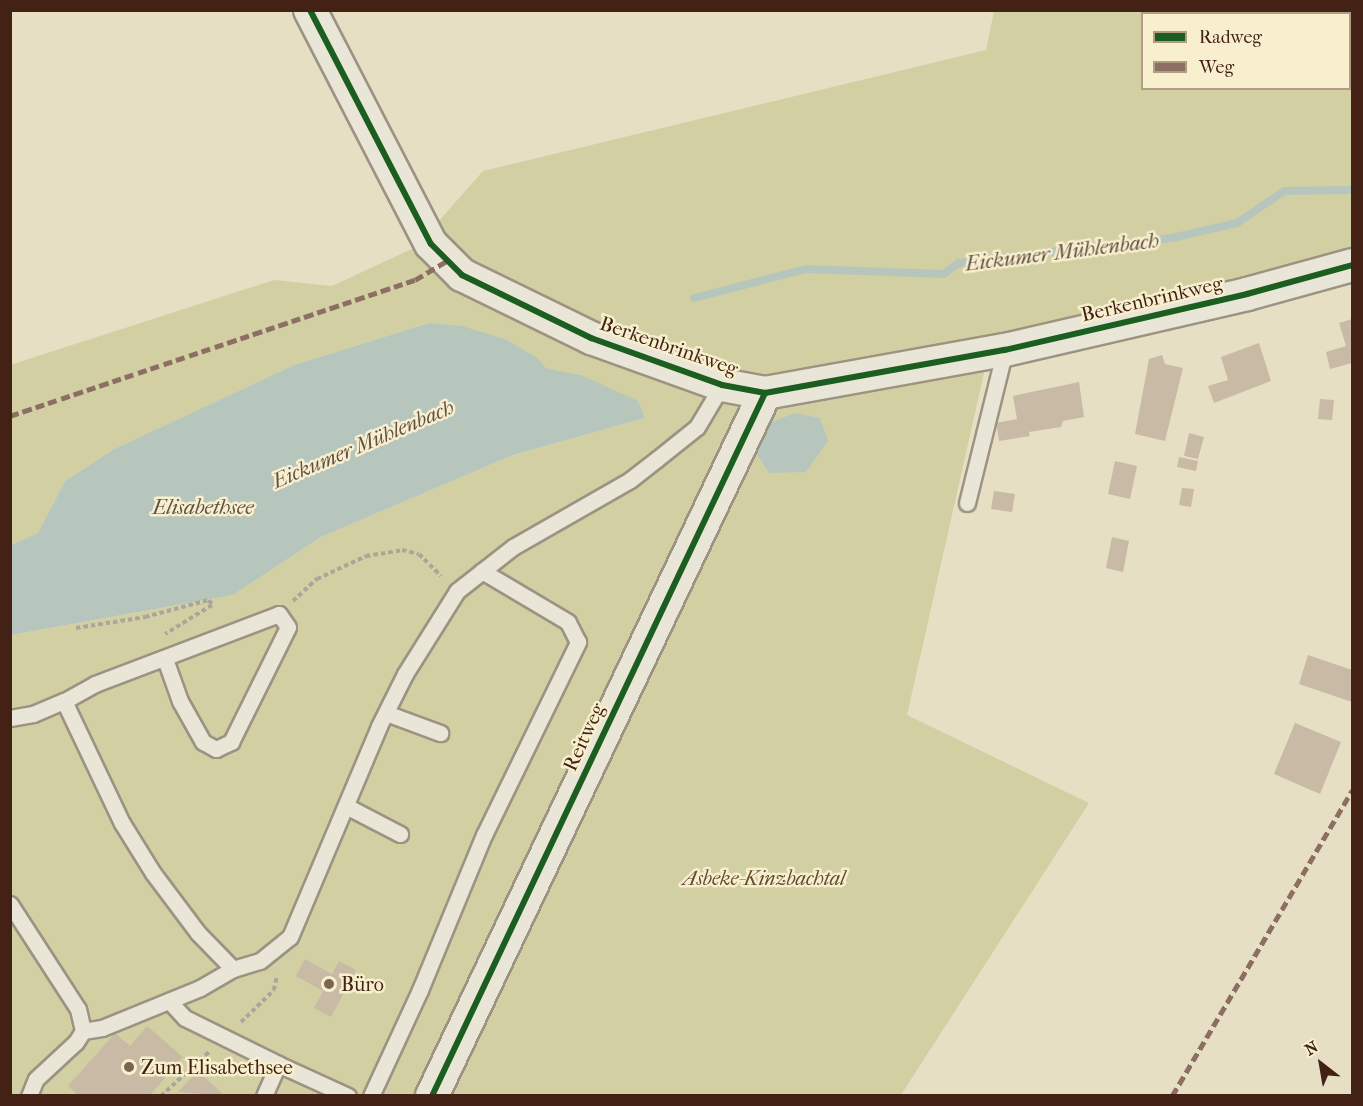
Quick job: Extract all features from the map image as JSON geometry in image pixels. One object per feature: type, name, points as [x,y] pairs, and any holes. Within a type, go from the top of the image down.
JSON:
[{"type":"street","name":"Berkenbrinkweg","points":[[310,10],[431,244],[462,275],[591,338],[722,385],[765,393],[1005,350],[1247,294],[1353,265]]},
{"type":"street","name":"Reitweg","points":[[432,1095],[765,393]]},
{"type":"lane","points":[[967,503],[1005,350]]},
{"type":"lane","points":[[83,1031],[102,1028],[170,1002],[233,969],[260,961],[290,937],[386,713],[410,665],[457,591],[513,547],[630,480],[697,426],[722,385]]},
{"type":"lane","points":[[370,1095],[420,990],[484,835],[578,642],[568,622],[482,571]]},
{"type":"lane","points":[[10,718],[33,714],[64,701],[95,684],[279,614],[288,627],[276,657],[231,742],[216,749],[204,742],[180,701],[165,659]]},
{"type":"lane","points":[[64,701],[122,823],[153,873],[198,933],[233,969]]},
{"type":"lane","points":[[386,713],[440,733]]},
{"type":"lane","points":[[346,806],[400,834]]},
{"type":"lane","points":[[10,904],[78,1009],[83,1031],[76,1042],[36,1079],[29,1095]]},
{"type":"lane","points":[[170,1002],[186,1018],[278,1064],[348,1095]]},
{"type":"lane","points":[[264,1095],[278,1064]]},
{"type":"path","points":[[279,614],[317,579],[366,556],[402,550],[419,554],[457,591]]},
{"type":"path","points":[[76,628],[145,617],[209,600],[212,605],[160,637]]},
{"type":"green space","name":"Asbeke-Kinzbachtal","points":[[1338,10],[1339,12],[1141,12],[1141,90],[1351,90],[1352,24],[1352,247],[991,342],[907,715],[1089,803],[901,1095],[11,1095],[11,635],[233,595],[321,537],[513,455],[645,418],[581,375],[546,368],[539,359],[429,323],[294,365],[114,449],[65,481],[38,533],[11,545],[10,365],[274,280],[332,286],[416,247],[483,171],[986,50],[994,11]]},
{"type":"water","name":"Elisabethsee","points":[[429,323],[462,326],[505,339],[539,359],[546,368],[581,375],[638,401],[645,418],[513,455],[321,537],[233,595],[11,635],[11,545],[38,533],[65,481],[114,449],[294,365]]},
{"type":"water","points":[[795,413],[820,418],[828,441],[806,472],[769,473],[755,451],[772,422]]},
{"type":"building","points":[[1352,319],[1352,363],[1330,369],[1326,352],[1346,346],[1339,323]]},
{"type":"building","points":[[1259,343],[1271,381],[1214,403],[1208,386],[1228,380],[1221,357]]},
{"type":"building","points":[[1162,355],[1165,364],[1183,368],[1165,441],[1135,434],[1149,359]]},
{"type":"building","points":[[1079,382],[1084,417],[1063,421],[1061,427],[1029,432],[1030,436],[999,441],[996,423],[1017,419],[1013,396]]},
{"type":"building","points":[[1320,399],[1334,400],[1332,420],[1318,419]]},
{"type":"building","points":[[1189,433],[1204,437],[1198,459],[1184,456]]},
{"type":"building","points":[[1179,457],[1198,461],[1196,471],[1177,467]]},
{"type":"building","points":[[1115,461],[1137,466],[1130,499],[1108,494]]},
{"type":"building","points":[[1182,488],[1194,489],[1191,507],[1179,505]]},
{"type":"building","points":[[994,491],[1015,494],[1012,512],[991,509]]},
{"type":"building","points":[[1112,537],[1129,541],[1123,572],[1106,568]]},
{"type":"building","points":[[1308,655],[1352,670],[1352,702],[1299,684]]},
{"type":"building","points":[[1295,723],[1341,742],[1320,794],[1274,774]]},
{"type":"building","name":"Büro","points":[[305,959],[332,974],[339,961],[356,970],[331,1017],[314,1008],[323,991],[296,976]]},
{"type":"building","name":"Zum Elisabethsee","points":[[147,1026],[183,1057],[151,1094],[79,1096],[68,1086],[115,1033],[130,1046]]},
{"type":"building","points":[[198,1071],[225,1096],[178,1092]]},
{"type":"waterway","name":"Eickumer Mühlenbach","points":[[694,298],[806,269],[943,274],[959,263],[1172,238],[1237,223],[1284,191],[1352,190]]},
{"type":"marked path","points":[[10,416],[415,280],[447,261]]},
{"type":"marked path","points":[[1172,1096],[1352,790]]},
{"type":"cycle path","points":[[310,10],[431,244],[462,275],[591,338],[722,385],[765,393],[1005,350],[1247,294],[1352,265]]},
{"type":"cycle path","points":[[432,1096],[765,393]]},
{"type":"place","name":"Büro","points":[[329,984]]},
{"type":"place","name":"Zum Elisabethsee","points":[[129,1067]]}]
